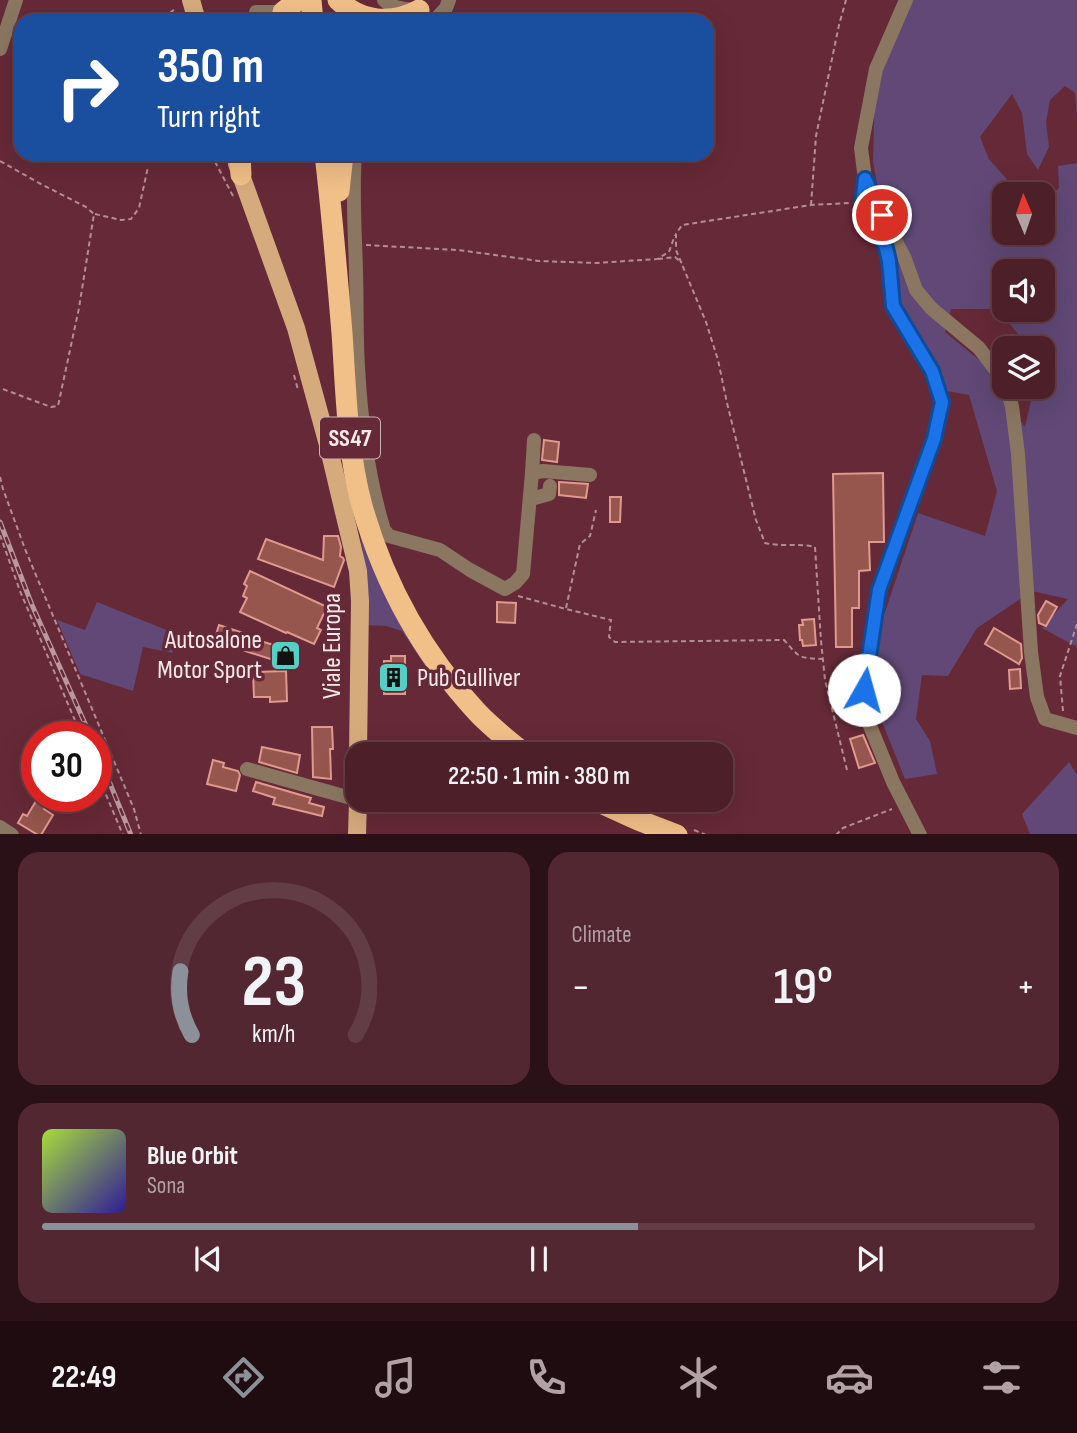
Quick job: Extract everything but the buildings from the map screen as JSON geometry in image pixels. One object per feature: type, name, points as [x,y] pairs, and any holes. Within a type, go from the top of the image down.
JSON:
[{"type":"highway","points":[[338,0],[359,14]]},
{"type":"highway","points":[[314,161],[318,199],[336,256]]},
{"type":"highway","name":"SS47","points":[[327,161],[351,449],[362,505],[373,541],[398,599],[432,658],[479,714],[511,742]]},
{"type":"highway","points":[[336,256],[342,161]]},
{"type":"highway","points":[[620,812],[674,834]]},
{"type":"main road","name":"Viale Europa","points":[[241,165],[296,328],[358,571],[358,742]]},
{"type":"main road","points":[[357,834],[358,812]]},
{"type":"street","points":[[0,49],[16,0]]},
{"type":"street","points":[[384,0],[401,9],[422,13],[446,8],[449,0]]},
{"type":"street","points":[[906,0],[876,69],[861,148],[865,179],[862,205],[886,248],[893,306],[932,371],[942,402],[934,439],[879,590],[864,690],[869,721],[920,834]]},
{"type":"street","points":[[256,12],[291,13]]},
{"type":"street","points":[[354,161],[358,367],[368,461],[384,530],[388,536],[440,550],[505,589],[523,574],[534,440]]},
{"type":"street","points":[[865,179],[905,258],[916,290],[931,308],[979,348],[992,365]]},
{"type":"street","points":[[1010,399],[1018,454],[1031,652],[1037,697],[1045,719],[1071,727]]},
{"type":"street","points":[[532,473],[543,471],[590,475]]},
{"type":"street","points":[[531,499],[549,494],[550,486]]},
{"type":"street","points":[[247,769],[345,796]]},
{"type":"path","points":[[811,205],[816,136],[846,0]]},
{"type":"path","points":[[215,161],[235,200]]},
{"type":"path","points":[[0,162],[86,207],[94,214],[121,220],[131,219],[139,208],[148,167]]},
{"type":"path","points":[[657,259],[669,252],[682,225],[811,205],[860,202],[862,205]]},
{"type":"path","points":[[0,388],[51,407],[58,406],[79,308],[94,214]]},
{"type":"path","points":[[676,234],[676,250],[714,347],[755,520],[765,543],[776,546],[815,547],[825,680],[847,770]]},
{"type":"path","points":[[355,244],[458,250],[539,261],[596,264],[675,257],[682,264]]},
{"type":"path","points":[[293,370],[295,386],[299,393]]},
{"type":"path","points":[[0,477],[24,549],[134,809],[141,834]]},
{"type":"path","points":[[566,610],[580,544],[590,537],[596,510]]},
{"type":"path","points":[[0,535],[20,591],[75,721]]},
{"type":"path","points":[[505,589],[524,599],[611,620],[609,637],[615,642],[784,640],[794,653],[803,658],[823,659]]},
{"type":"path","points":[[1071,727],[1060,676],[1077,624]]},
{"type":"path","points":[[837,834],[843,828],[905,804]]},
{"type":"path","points":[[112,810],[122,834]]},
{"type":"shaded area","points":[[909,0],[1077,0],[1077,116],[1075,93],[1065,86],[1050,100],[1046,122],[1049,147],[1038,170],[1027,154],[1022,113],[1012,94],[980,137],[989,159],[1009,182],[992,182],[992,245],[1055,245],[1058,166],[1077,163],[1077,647],[1042,628],[1068,599],[1032,591],[977,628],[948,676],[922,675],[916,719],[930,741],[937,774],[905,779],[876,707],[875,642],[918,513],[985,536],[997,491],[969,395],[947,391],[893,300],[891,257],[873,162],[875,83]]},
{"type":"shaded area","points":[[361,534],[445,688],[434,689],[436,682],[402,631],[386,626],[365,625]]},
{"type":"shaded area","points":[[97,602],[174,633],[173,653],[143,647],[133,691],[80,674],[57,620],[85,630]]},
{"type":"shaded area","points":[[1069,762],[1077,775],[1077,834],[1030,834],[1022,814]]},
{"type":"railway","points":[[0,522],[32,605],[84,721]]},
{"type":"railway","points":[[112,788],[131,834]]},
{"type":"place","name":"Autosalone Motor Sport","points":[[285,655]]},
{"type":"place","name":"Pub Gulliver","points":[[394,678]]},
{"type":"route","points":[[864,690],[879,590],[934,439],[942,402],[932,371],[893,306],[886,248],[862,205],[865,179],[882,215]]}]
